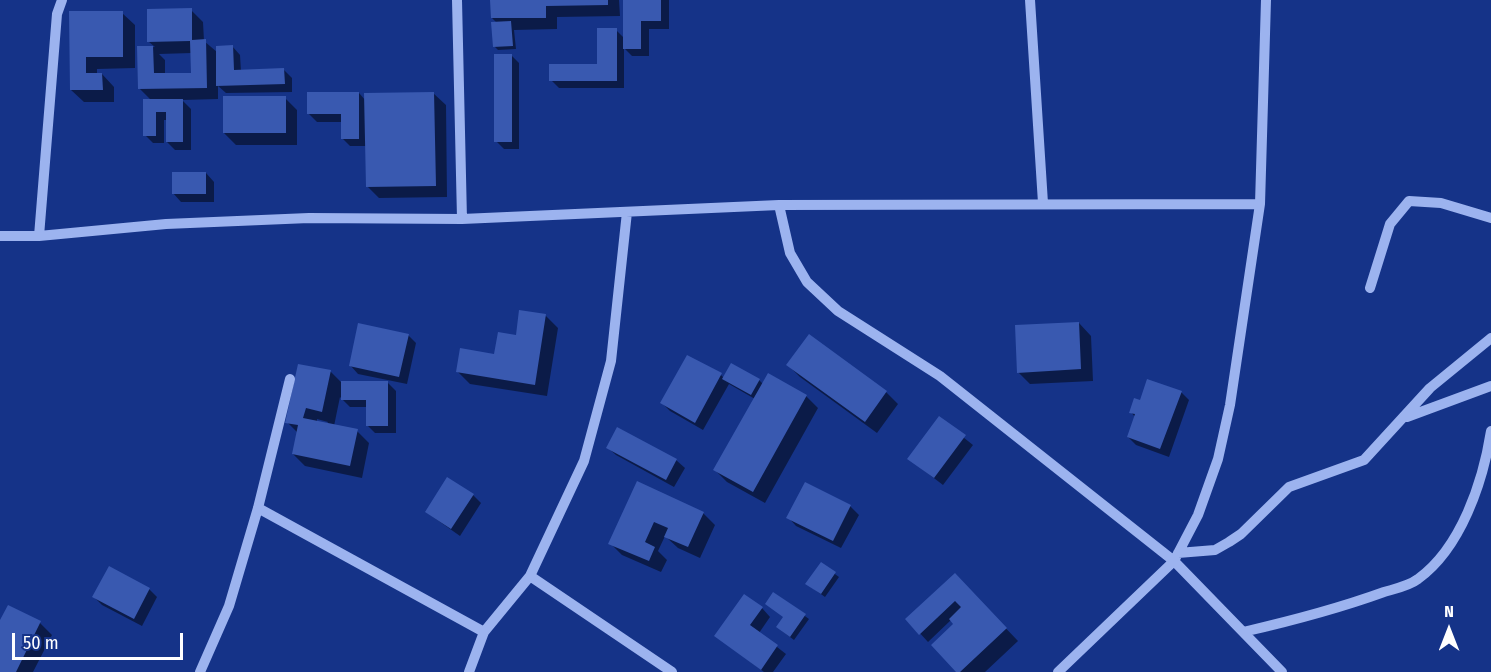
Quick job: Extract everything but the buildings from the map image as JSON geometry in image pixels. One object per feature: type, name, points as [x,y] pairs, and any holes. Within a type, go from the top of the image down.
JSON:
[{"type":"street","points":[[39,236],[57,14],[62,0]]},
{"type":"street","points":[[457,0],[462,219]]},
{"type":"street","points":[[1030,0],[1043,203]]},
{"type":"street","points":[[1058,672],[1176,557],[1198,515],[1218,459],[1230,405],[1260,204],[1266,0]]},
{"type":"street","points":[[1370,288],[1390,224],[1409,201],[1441,203],[1491,218]]},
{"type":"street","points":[[0,236],[39,236],[166,224],[285,219],[462,219],[779,205],[1260,204]]},
{"type":"street","points":[[779,205],[790,253],[807,282],[838,310],[940,376],[1176,557],[1282,672]]},
{"type":"street","points":[[469,672],[484,632],[530,576],[584,461],[610,361],[627,212]]},
{"type":"street","points":[[1176,557],[1215,550],[1241,534],[1289,487],[1364,460],[1430,388],[1491,338]]},
{"type":"street","points":[[200,672],[229,606],[258,508],[290,379]]},
{"type":"street","points":[[1404,418],[1491,386]]},
{"type":"street","points":[[1243,632],[1329,612],[1416,581],[1445,553],[1468,510],[1488,452],[1491,431]]},
{"type":"street","points":[[258,508],[484,632]]},
{"type":"street","points":[[530,576],[672,672]]}]
